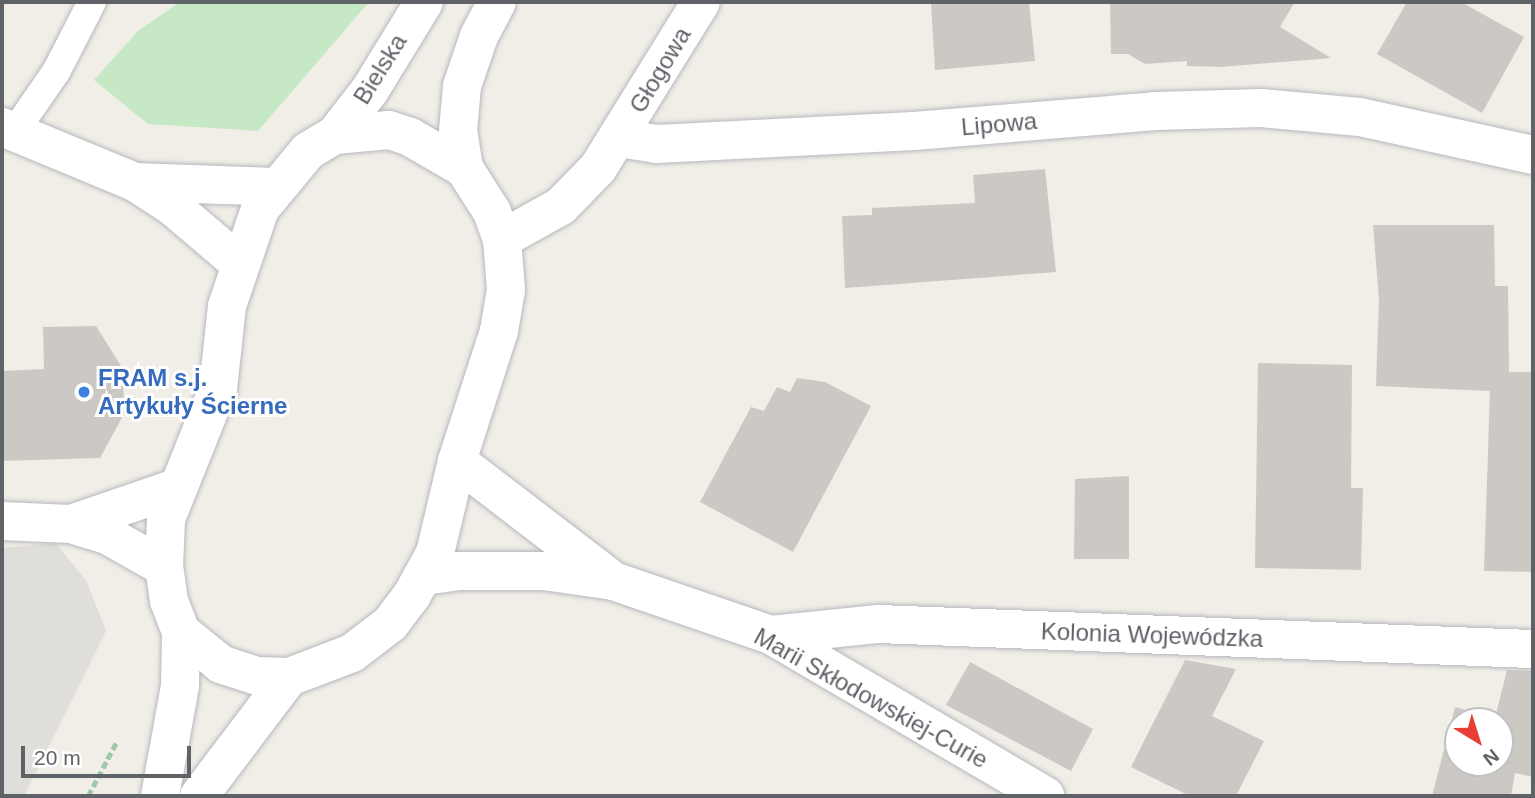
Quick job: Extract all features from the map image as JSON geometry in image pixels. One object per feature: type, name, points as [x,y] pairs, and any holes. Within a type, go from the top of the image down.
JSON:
[{"type":"street","name":"Bielska","points":[[335,135],[370,90],[424,2]]},
{"type":"street","points":[[181,632],[221,664],[257,676],[289,677],[352,653],[390,624],[424,576],[443,527],[457,461],[504,309],[502,239],[492,212],[464,168],[458,131],[462,86],[479,36],[497,2]]},
{"type":"street","name":"Głogowa","points":[[619,138],[701,2]]},
{"type":"street","name":"Lipowa","points":[[619,138],[670,143],[914,131],[1155,111],[1261,108],[1360,117],[1533,155]]},
{"type":"street","points":[[160,796],[180,685],[181,632],[169,601],[163,567],[166,519],[176,488],[218,389],[227,306],[239,263],[260,209],[275,187],[308,151],[335,135],[389,130],[410,136],[464,168]]},
{"type":"street","points":[[7,131],[135,183],[181,213],[239,263]]},
{"type":"street","points":[[502,239],[561,206],[619,138]]},
{"type":"street","points":[[135,183],[275,187]]},
{"type":"street","name":"Marii Skłodowskiej-Curie","points":[[457,461],[613,581]]},
{"type":"street","points":[[71,524],[176,488]]},
{"type":"street","points":[[2,521],[71,524],[107,535],[163,567]]},
{"type":"street","name":"Marii Skłodowskiej-Curie","points":[[424,576],[460,571],[544,571],[613,581],[771,635],[1045,796]]},
{"type":"street","name":"Kolonia Wojewódzka","points":[[771,635],[878,624],[1533,649]]},
{"type":"street","points":[[199,796],[289,677]]},
{"type":"lane","points":[[7,131],[56,72],[92,2]]},
{"type":"shaded area","points":[[56,543],[87,582],[106,631],[24,796],[2,796],[2,548]]},
{"type":"green space","points":[[180,2],[369,2],[258,131],[148,124],[94,80],[138,31]]},
{"type":"building","points":[[931,2],[1029,2],[1035,61],[935,70]]},
{"type":"building","points":[[1110,2],[1295,2],[1280,27],[1331,58],[1221,67],[1187,66],[1187,61],[1145,64],[1128,54],[1111,54]]},
{"type":"building","points":[[1407,2],[1461,2],[1524,37],[1482,113],[1377,54]]},
{"type":"building","points":[[1045,169],[1056,272],[845,288],[842,216],[872,215],[872,208],[975,203],[973,175]]},
{"type":"building","points":[[1373,225],[1494,225],[1495,286],[1508,286],[1509,372],[1533,372],[1533,572],[1484,571],[1490,391],[1376,386],[1379,300]]},
{"type":"building","name":"FRAM s.j. Artykuły Ścierne","points":[[96,326],[123,369],[124,414],[100,458],[2,461],[2,371],[44,369],[43,327]]},
{"type":"building","points":[[1258,363],[1352,365],[1351,488],[1363,488],[1361,570],[1255,568]]},
{"type":"building","points":[[797,378],[825,382],[871,406],[793,552],[700,502],[751,407],[764,411],[777,387],[790,392]]},
{"type":"building","points":[[1129,476],[1129,559],[1074,559],[1075,479]]},
{"type":"building","points":[[1185,660],[1236,669],[1212,716],[1264,741],[1236,796],[1190,796],[1131,767]]},
{"type":"building","points":[[970,662],[1093,729],[1071,771],[946,705]]},
{"type":"building","points":[[1507,670],[1533,671],[1533,777],[1515,773],[1511,796],[1432,796],[1444,750],[1444,777],[1514,777],[1514,707],[1498,707]]},
{"type":"place","name":"FRAM s.j. Artykuły Ścierne","points":[[84,392]]}]
